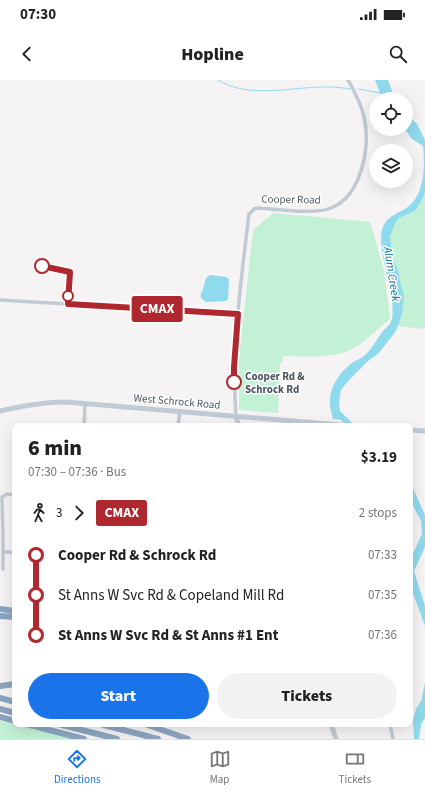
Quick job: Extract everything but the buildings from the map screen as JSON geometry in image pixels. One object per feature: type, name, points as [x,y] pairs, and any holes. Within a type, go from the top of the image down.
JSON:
[{"type":"highway","points":[[0,609],[12,611]]},
{"type":"highway","points":[[0,616],[12,617]]},
{"type":"highway","points":[[0,686],[12,684]]},
{"type":"highway","points":[[0,698],[12,701]]},
{"type":"highway","points":[[0,709],[12,712]]},
{"type":"highway","points":[[0,717],[12,720]]},
{"type":"highway","points":[[38,727],[84,739]]},
{"type":"highway","points":[[70,727],[117,739]]},
{"type":"highway","points":[[112,727],[158,739]]},
{"type":"highway","points":[[154,727],[188,739]]},
{"type":"main road","name":"West Schrock Road","points":[[0,411],[27,405],[54,402],[318,423]]},
{"type":"main road","name":"Cooper Road","points":[[236,417],[238,423]]},
{"type":"main road","points":[[413,430],[425,431]]},
{"type":"main road","points":[[332,727],[336,739]]},
{"type":"street","name":"Cooper Road","points":[[236,417],[234,367],[249,214],[251,211],[258,208],[322,211],[340,204],[346,199],[356,183],[364,157],[367,138],[361,106],[348,80]]},
{"type":"street","points":[[0,300],[238,314]]},
{"type":"street","points":[[84,423],[85,404]]},
{"type":"street","points":[[178,423],[180,411]]},
{"type":"street","points":[[3,569],[4,552],[2,497],[7,494],[12,495]]},
{"type":"street","points":[[4,552],[12,553]]},
{"type":"street","points":[[391,727],[393,739]]},
{"type":"green space","points":[[420,194],[425,195],[425,329],[395,326],[386,235],[393,218],[412,207]]},
{"type":"green space","points":[[273,213],[370,222],[384,270],[390,319],[367,339],[350,350],[322,356],[283,356],[282,363],[280,363],[278,413],[239,410],[239,359],[253,230]]},
{"type":"green space","points":[[0,721],[12,724],[12,727],[26,727],[76,739],[0,739]]},
{"type":"water","points":[[375,80],[388,80],[392,92],[380,92]]},
{"type":"water","points":[[413,120],[417,124],[425,140],[425,193],[415,211],[399,218],[390,236],[392,256],[399,273],[404,295],[402,314],[396,331],[378,354],[369,360],[341,390],[339,403],[340,411],[347,420],[333,419],[330,408],[330,398],[333,386],[347,367],[368,353],[389,325],[392,317],[393,307],[391,294],[382,253],[382,230],[386,221],[409,206],[418,194],[421,186],[424,170],[423,146],[410,136],[413,136]]},
{"type":"water","points":[[211,275],[226,277],[229,279],[228,299],[226,301],[206,302],[201,298],[201,293],[206,278]]},
{"type":"water","points":[[413,488],[425,515],[425,547],[414,571],[425,606],[425,626],[413,593],[413,554],[422,534],[421,521],[413,506]]},
{"type":"water","points":[[425,683],[425,718],[421,724],[419,739],[414,739],[413,720],[416,709],[421,701]]},
{"type":"waterway","points":[[218,80],[231,86],[258,91],[315,87],[351,89]]},
{"type":"waterway","points":[[358,89],[375,92]]},
{"type":"waterway","name":"Alum Creek","points":[[339,414],[348,423]]},
{"type":"bus line","name":"CMAX","points":[[42,266],[70,272],[68,304],[238,314],[234,382]]},
{"type":"place","name":"Cooper Rd & Schrock Rd","points":[[234,382]]}]
